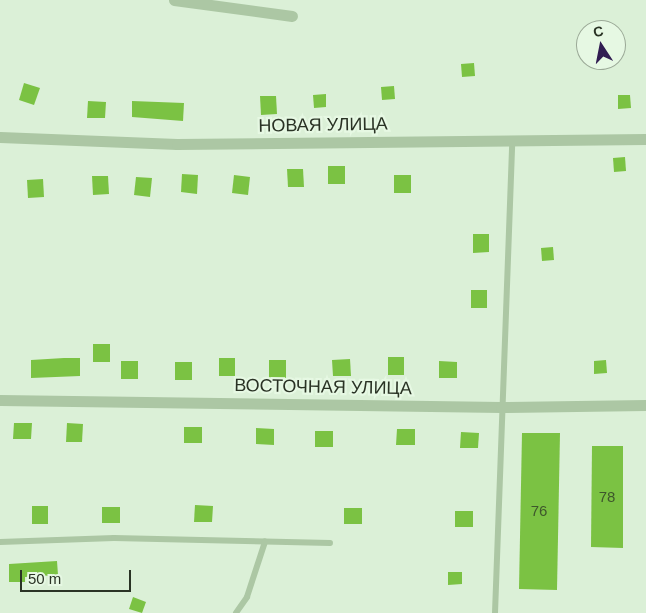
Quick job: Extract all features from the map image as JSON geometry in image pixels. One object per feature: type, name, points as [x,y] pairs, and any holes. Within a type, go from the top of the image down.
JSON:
[{"type":"street","points":[[174,0],[292,16]]},
{"type":"street","name":"НОВАЯ УЛИЦА","points":[[0,137],[177,144],[646,139]]},
{"type":"street","name":"ВОСТОЧНАЯ УЛИЦА","points":[[0,400],[501,407],[646,405]]},
{"type":"lane","points":[[495,613],[512,140]]},
{"type":"lane","points":[[0,542],[114,538],[330,543]]},
{"type":"lane","points":[[236,613],[247,597],[266,542]]},
{"type":"building","points":[[474,63],[475,76],[462,77],[461,64]]},
{"type":"building","points":[[24,83],[40,88],[34,105],[19,100]]},
{"type":"building","points":[[394,86],[395,99],[382,100],[381,87]]},
{"type":"building","points":[[326,94],[326,107],[314,108],[313,95]]},
{"type":"building","points":[[618,95],[630,95],[631,108],[618,109]]},
{"type":"building","points":[[260,96],[276,96],[277,114],[261,115]]},
{"type":"building","points":[[88,101],[106,102],[105,118],[87,118]]},
{"type":"building","points":[[132,101],[184,103],[183,121],[132,117]]},
{"type":"building","points":[[625,157],[626,171],[614,172],[613,158]]},
{"type":"building","points":[[328,166],[345,166],[345,184],[328,184]]},
{"type":"building","points":[[287,169],[303,169],[304,187],[288,187]]},
{"type":"building","points":[[182,174],[198,175],[197,194],[181,192]]},
{"type":"building","points":[[234,175],[250,177],[248,195],[232,193]]},
{"type":"building","points":[[394,175],[411,175],[411,193],[394,193]]},
{"type":"building","points":[[92,176],[108,176],[109,194],[93,195]]},
{"type":"building","points":[[136,177],[152,178],[150,197],[134,195]]},
{"type":"building","points":[[43,179],[44,197],[28,198],[27,180]]},
{"type":"building","points":[[473,234],[489,234],[489,252],[473,253]]},
{"type":"building","points":[[553,247],[554,260],[542,261],[541,248]]},
{"type":"building","points":[[471,290],[487,290],[487,308],[471,308]]},
{"type":"building","points":[[93,344],[110,344],[110,362],[93,362]]},
{"type":"building","points":[[388,357],[404,357],[404,375],[388,375]]},
{"type":"building","points":[[80,358],[80,376],[31,378],[31,360]]},
{"type":"building","points":[[219,358],[235,358],[235,376],[219,376]]},
{"type":"building","points":[[350,359],[351,376],[333,376],[332,360]]},
{"type":"building","points":[[269,360],[286,360],[286,378],[269,378]]},
{"type":"building","points":[[606,360],[607,373],[594,374],[594,361]]},
{"type":"building","points":[[121,361],[138,361],[138,379],[121,379]]},
{"type":"building","points":[[439,361],[457,362],[457,378],[439,378]]},
{"type":"building","points":[[175,362],[192,362],[192,380],[175,380]]},
{"type":"building","points":[[14,423],[32,423],[31,439],[13,439]]},
{"type":"building","points":[[67,423],[83,424],[82,442],[66,442]]},
{"type":"building","points":[[184,427],[202,427],[202,443],[184,443]]},
{"type":"building","points":[[256,428],[274,429],[274,445],[256,444]]},
{"type":"building","points":[[397,429],[415,429],[415,445],[396,445]]},
{"type":"building","points":[[315,431],[333,431],[333,447],[315,447]]},
{"type":"building","points":[[461,432],[479,433],[478,448],[460,448]]},
{"type":"building","points":[[522,433],[560,433],[557,590],[519,589]]},
{"type":"building","points":[[592,446],[623,446],[623,548],[591,547]]},
{"type":"building","points":[[195,505],[213,506],[212,522],[194,522]]},
{"type":"building","points":[[32,506],[48,506],[48,524],[32,524]]},
{"type":"building","points":[[102,507],[120,507],[120,523],[102,523]]},
{"type":"building","points":[[344,508],[362,508],[362,524],[344,524]]},
{"type":"building","points":[[455,511],[473,511],[473,527],[455,527]]},
{"type":"building","points":[[57,561],[58,575],[25,577],[25,582],[9,582],[9,564]]},
{"type":"building","points":[[448,572],[462,572],[462,584],[448,585]]},
{"type":"building","points":[[133,597],[146,602],[142,613],[129,609]]}]
